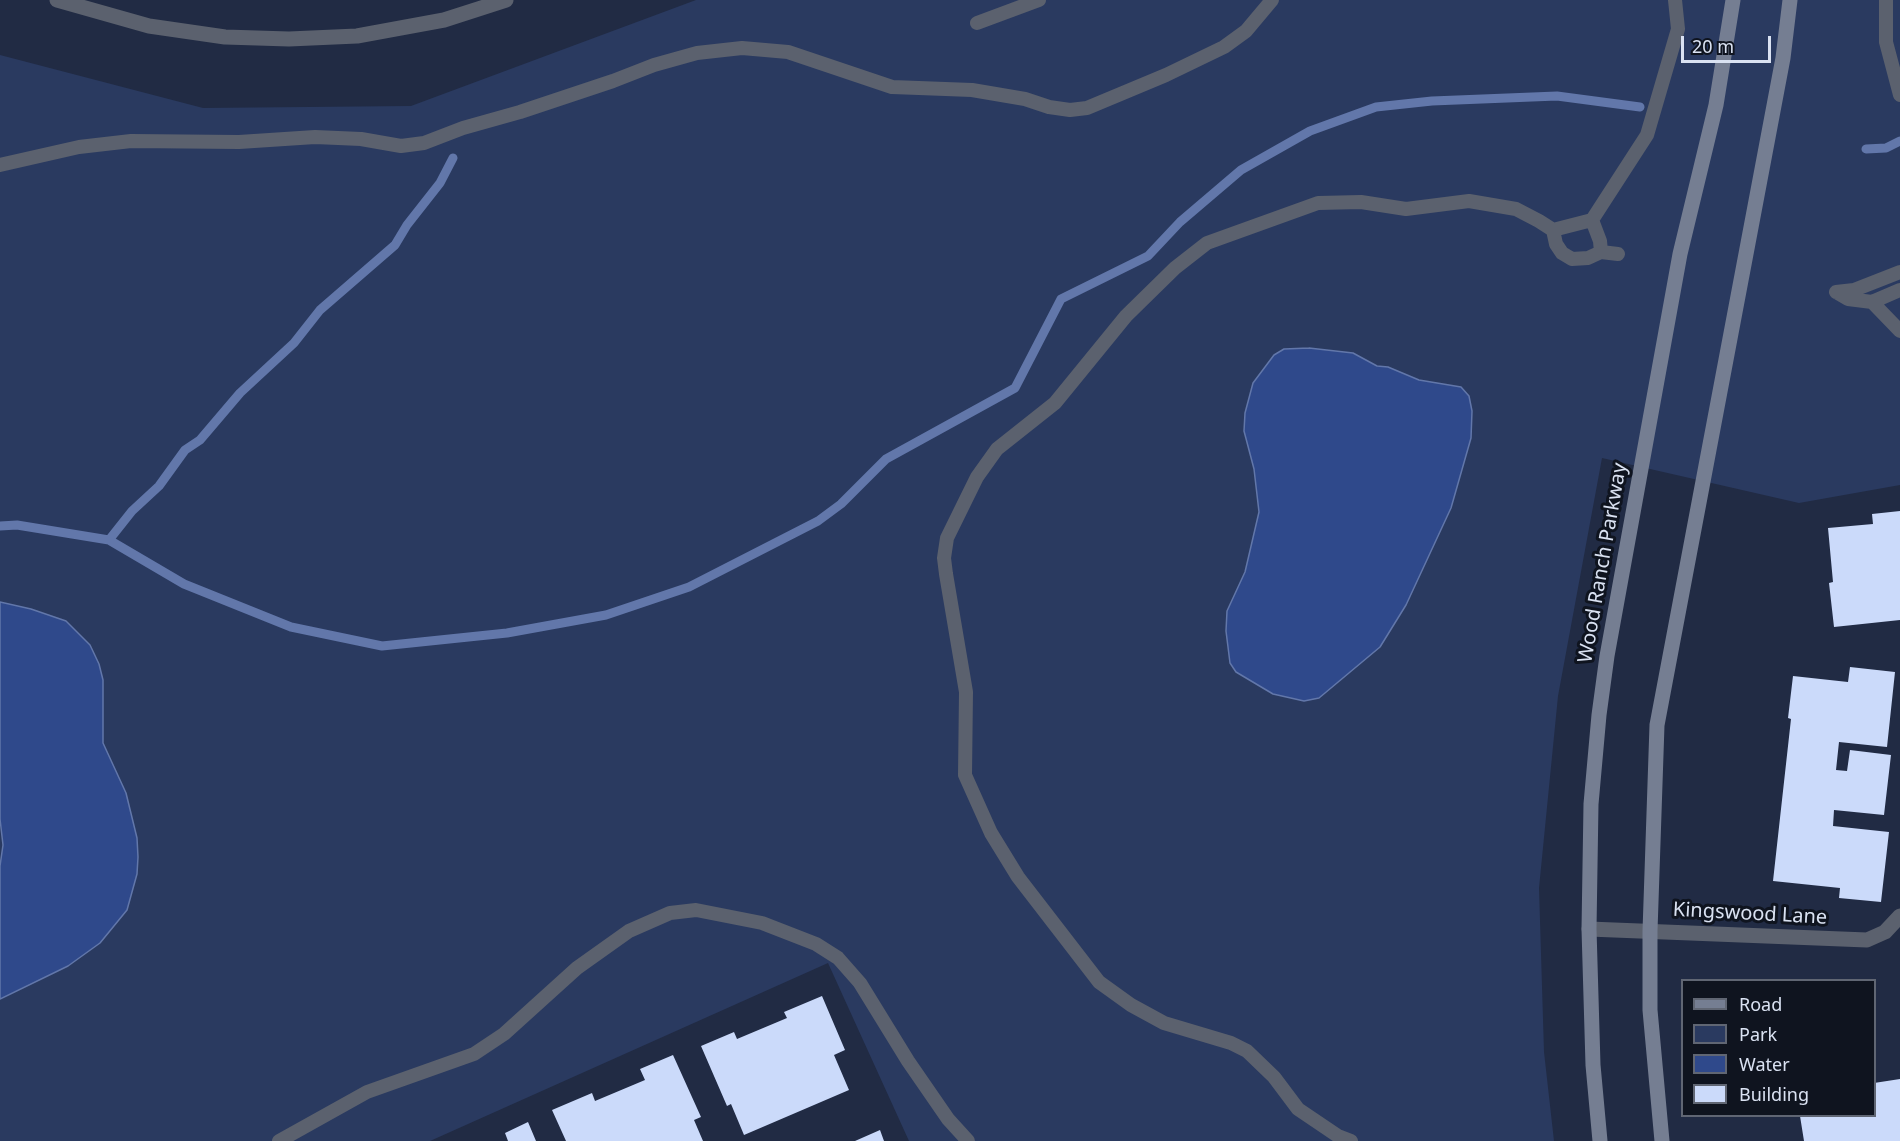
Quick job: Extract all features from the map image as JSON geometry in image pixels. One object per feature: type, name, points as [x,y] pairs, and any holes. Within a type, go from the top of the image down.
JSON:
[{"type":"main road","name":"Wood Ranch Parkway","points":[[1600,1141],[1593,1065],[1589,929],[1591,804],[1607,656],[1680,254],[1716,105],[1732,0]]},
{"type":"main road","points":[[1662,1141],[1650,1011],[1650,931],[1657,725],[1783,58],[1790,0]]},
{"type":"street","points":[[57,0],[149,26],[225,37],[289,39],[368,34],[444,20],[506,0]]},
{"type":"street","name":"Kingswood Lane","points":[[1589,929],[1867,940],[1885,932],[1900,916]]},
{"type":"lane","points":[[976,23],[1039,0]]},
{"type":"lane","points":[[0,165],[109,142],[266,142],[315,137],[361,139],[401,146],[424,143],[463,128],[613,81],[654,65],[697,53],[730,49],[788,52],[892,87],[972,90],[1025,99],[1049,107],[1070,110],[1087,108],[1166,75],[1224,47],[1246,31],[1272,0]]},
{"type":"lane","points":[[1351,1141],[1338,1136],[1298,1109],[1268,1071],[1247,1051],[1223,1040],[1164,1023],[1115,994],[1086,966],[1018,877],[991,833],[965,775],[966,692],[944,558],[947,538],[976,477],[997,449],[1055,403],[1126,316],[1175,268],[1208,243],[1318,203],[1339,200],[1406,209],[1469,201],[1492,203],[1516,209],[1553,230],[1592,220],[1647,135],[1678,29],[1675,0]]},
{"type":"lane","points":[[1886,0],[1886,42],[1900,95]]},
{"type":"lane","points":[[1592,220],[1601,252]]},
{"type":"lane","points":[[1553,230],[1556,244],[1562,253],[1572,259],[1588,258],[1601,252],[1618,254]]},
{"type":"lane","points":[[1900,272],[1854,290],[1836,292],[1848,299],[1872,302],[1900,290]]},
{"type":"lane","points":[[1872,302],[1900,331]]},
{"type":"lane","points":[[279,1141],[367,1092],[474,1054],[504,1034],[577,968],[629,931],[670,913],[696,910],[762,923],[816,944],[838,958],[860,983],[948,1119],[968,1141]]},
{"type":"green space","points":[[696,0],[1900,0],[1900,485],[1799,503],[1602,458],[1558,696],[1539,888],[1544,1052],[1554,1141],[909,1141],[828,963],[430,1141],[0,1141],[0,55],[203,108],[411,106]]},
{"type":"water","points":[[1309,348],[1353,353],[1377,366],[1388,367],[1419,380],[1461,387],[1469,396],[1472,411],[1471,438],[1451,508],[1406,605],[1380,647],[1319,698],[1304,701],[1273,694],[1236,672],[1230,663],[1226,631],[1227,611],[1245,572],[1259,512],[1254,469],[1244,431],[1245,413],[1253,383],[1274,355],[1284,349]]},
{"type":"water","points":[[0,602],[31,609],[66,621],[90,645],[99,664],[103,680],[103,743],[126,793],[137,838],[138,857],[137,874],[127,910],[100,943],[68,966],[0,999],[0,866],[3,845],[0,819]]},
{"type":"building","points":[[1900,511],[1900,620],[1834,627],[1829,583],[1833,582],[1828,528],[1873,524],[1872,514]]},
{"type":"building","points":[[1850,667],[1895,672],[1887,747],[1839,742],[1836,770],[1847,771],[1850,750],[1891,755],[1884,815],[1834,810],[1833,826],[1889,832],[1881,902],[1839,898],[1840,888],[1773,881],[1791,719],[1788,718],[1793,676],[1848,682]]},
{"type":"building","points":[[822,996],[845,1050],[834,1055],[849,1090],[744,1135],[731,1104],[727,1106],[701,1046],[734,1032],[737,1039],[787,1018],[784,1012]]},
{"type":"building","points":[[673,1055],[701,1117],[694,1120],[703,1141],[566,1141],[552,1110],[592,1093],[595,1101],[645,1080],[640,1069]]},
{"type":"building","points":[[1900,1079],[1900,1141],[1804,1141],[1800,1117],[1876,1117],[1876,1083]]},
{"type":"building","points":[[528,1122],[536,1141],[508,1141],[505,1133]]},
{"type":"building","points":[[880,1130],[884,1141],[855,1141]]},
{"type":"waterway","points":[[0,526],[17,525],[109,540],[184,584],[291,627],[382,646],[507,633],[606,615],[689,587],[818,521],[841,504],[886,459],[1015,388],[1061,299],[1148,256],[1180,222],[1241,170],[1310,131],[1376,107],[1432,101],[1557,96],[1640,107]]},
{"type":"waterway","points":[[1866,149],[1886,148],[1900,141]]},
{"type":"waterway","points":[[109,540],[132,511],[159,486],[185,450],[200,440],[240,393],[294,343],[320,310],[395,245],[407,225],[440,183],[453,158]]}]
